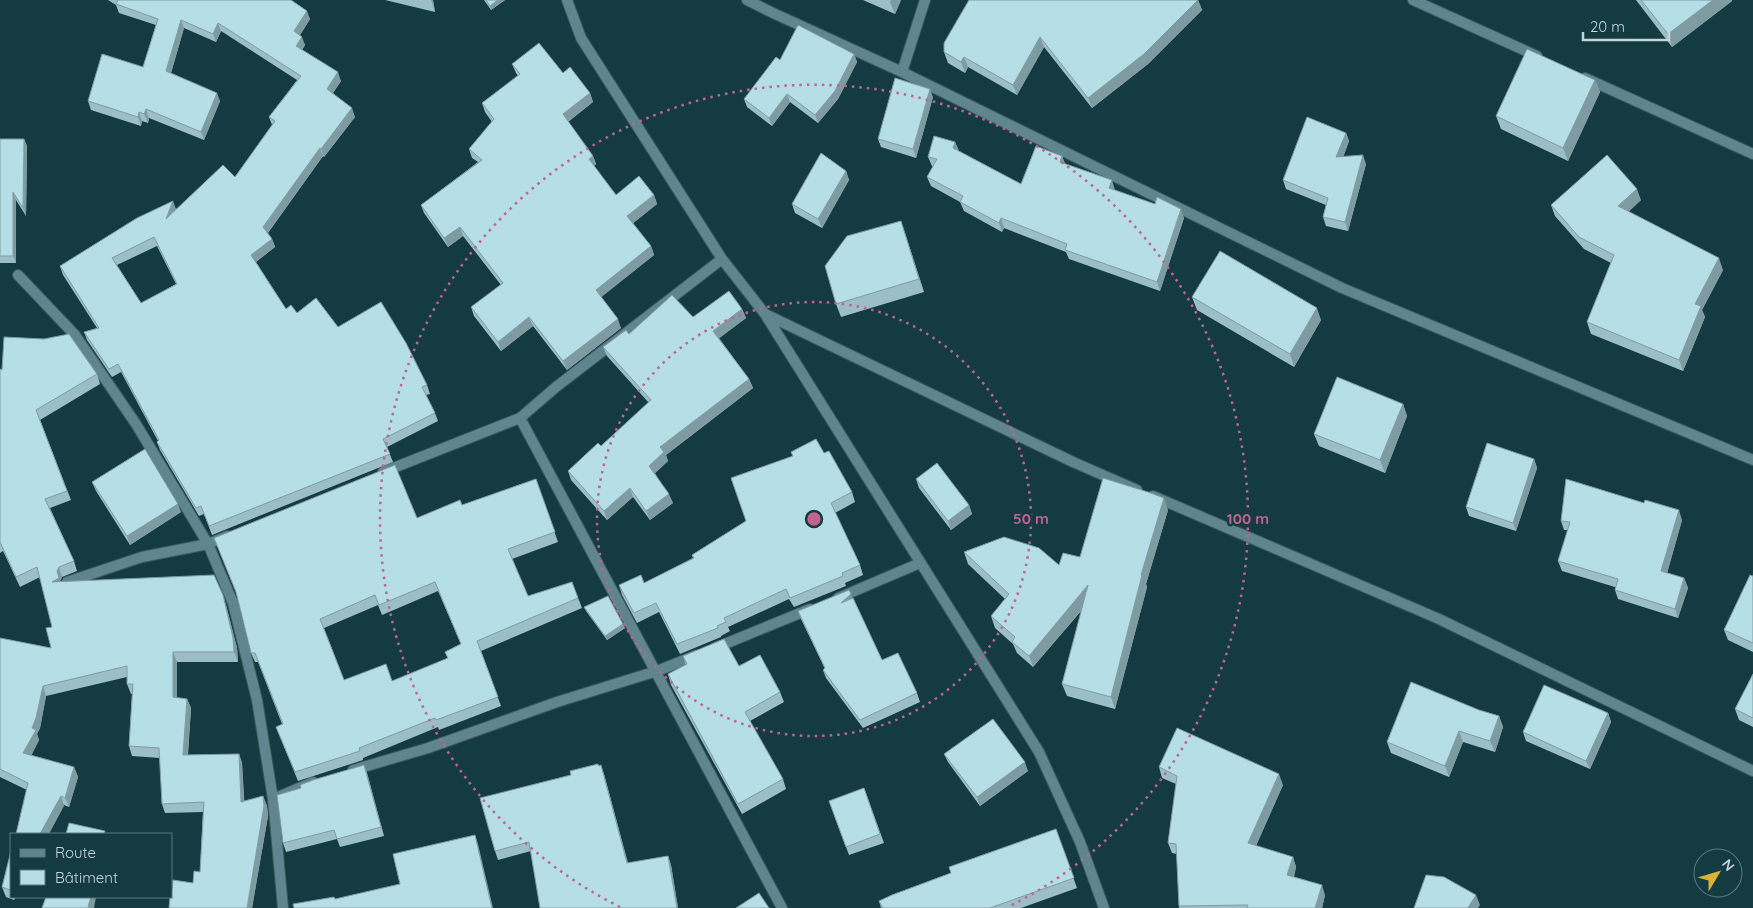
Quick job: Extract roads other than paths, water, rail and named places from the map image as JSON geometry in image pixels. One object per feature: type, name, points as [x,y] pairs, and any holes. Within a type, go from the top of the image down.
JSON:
[{"type":"street","points":[[567,0],[581,38],[722,259],[765,314],[1039,752],[1080,842],[1104,908]]},
{"type":"street","points":[[747,0],[902,72],[1342,288],[1753,460]]},
{"type":"street","points":[[902,72],[925,0]]},
{"type":"street","points":[[1413,0],[1547,61]]},
{"type":"street","points":[[1574,73],[1753,154]]},
{"type":"street","points":[[369,477],[520,418],[556,387],[722,259]]},
{"type":"street","points":[[18,275],[75,335],[136,424],[208,544],[233,603],[257,700],[273,799],[283,908]]},
{"type":"street","points":[[765,314],[1074,462],[1439,619],[1753,771]]},
{"type":"street","points":[[520,418],[657,671],[782,908]]},
{"type":"street","points":[[67,582],[142,557],[208,544],[235,532]]},
{"type":"street","points":[[343,773],[428,748],[557,702],[657,671],[920,563]]},
{"type":"street","points":[[273,799],[324,779]]}]
